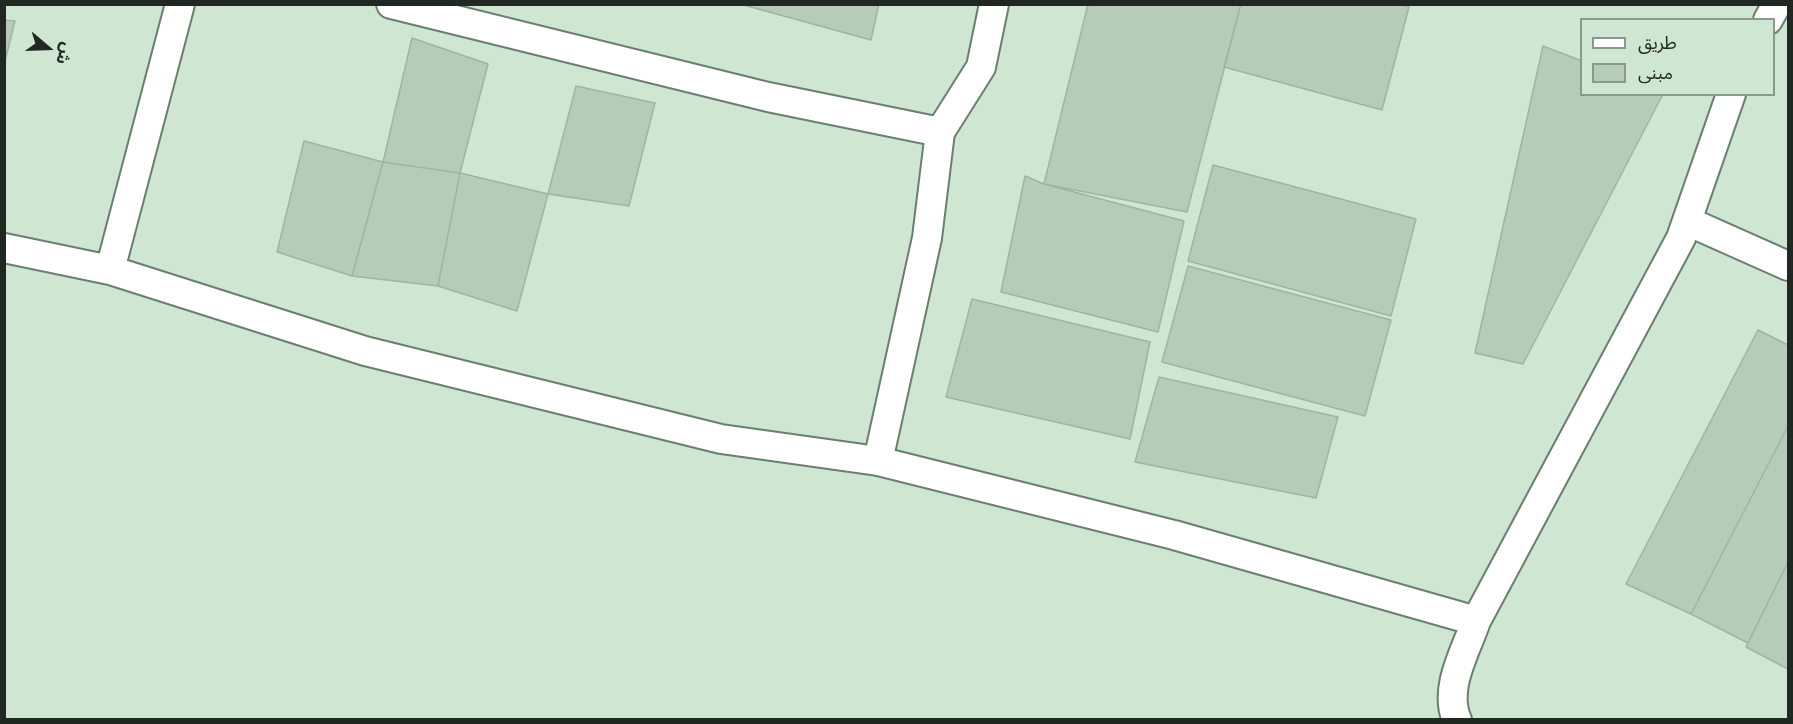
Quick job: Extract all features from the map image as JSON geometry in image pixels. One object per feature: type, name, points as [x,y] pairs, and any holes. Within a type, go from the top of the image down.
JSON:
[{"type":"street","points":[[110,270],[180,4]]},
{"type":"street","points":[[391,4],[768,97],[940,132]]},
{"type":"street","points":[[878,461],[927,238],[940,132],[981,67],[994,4]]},
{"type":"street","points":[[1769,18],[1777,4]]},
{"type":"street","points":[[1457,720],[1452,709],[1453,685],[1476,621],[1681,238],[1730,96]]},
{"type":"street","points":[[1687,221],[1788,266]]},
{"type":"street","points":[[4,248],[110,270],[365,351],[721,439],[878,461],[1174,535],[1476,621]]},
{"type":"building","points":[[740,4],[879,4],[871,40]]},
{"type":"building","points":[[1088,4],[1241,4],[1187,212],[1044,184]]},
{"type":"building","points":[[1241,4],[1398,4],[1409,7],[1382,110],[1224,67]]},
{"type":"building","points":[[4,20],[15,21],[4,65]]},
{"type":"building","points":[[412,38],[488,64],[460,173],[383,162]]},
{"type":"building","points":[[1543,46],[1580,60],[1580,96],[1662,96],[1523,364],[1475,353]]},
{"type":"building","points":[[576,86],[655,103],[629,206],[548,194]]},
{"type":"building","points":[[304,141],[383,162],[352,276],[277,252]]},
{"type":"building","points":[[383,162],[460,173],[438,286],[352,276]]},
{"type":"building","points":[[1213,165],[1416,219],[1391,316],[1188,261]]},
{"type":"building","points":[[460,173],[548,194],[517,311],[438,286]]},
{"type":"building","points":[[1025,176],[1044,184],[1184,221],[1158,332],[1001,292]]},
{"type":"building","points":[[1188,266],[1391,320],[1365,416],[1162,362]]},
{"type":"building","points":[[972,299],[1150,342],[1130,439],[946,397]]},
{"type":"building","points":[[1758,330],[1788,345],[1788,426],[1691,614],[1626,584]]},
{"type":"building","points":[[1159,377],[1338,417],[1316,498],[1135,462]]},
{"type":"building","points":[[1788,426],[1788,562],[1748,643],[1691,614]]},
{"type":"building","points":[[1788,562],[1788,669],[1746,647]]}]
